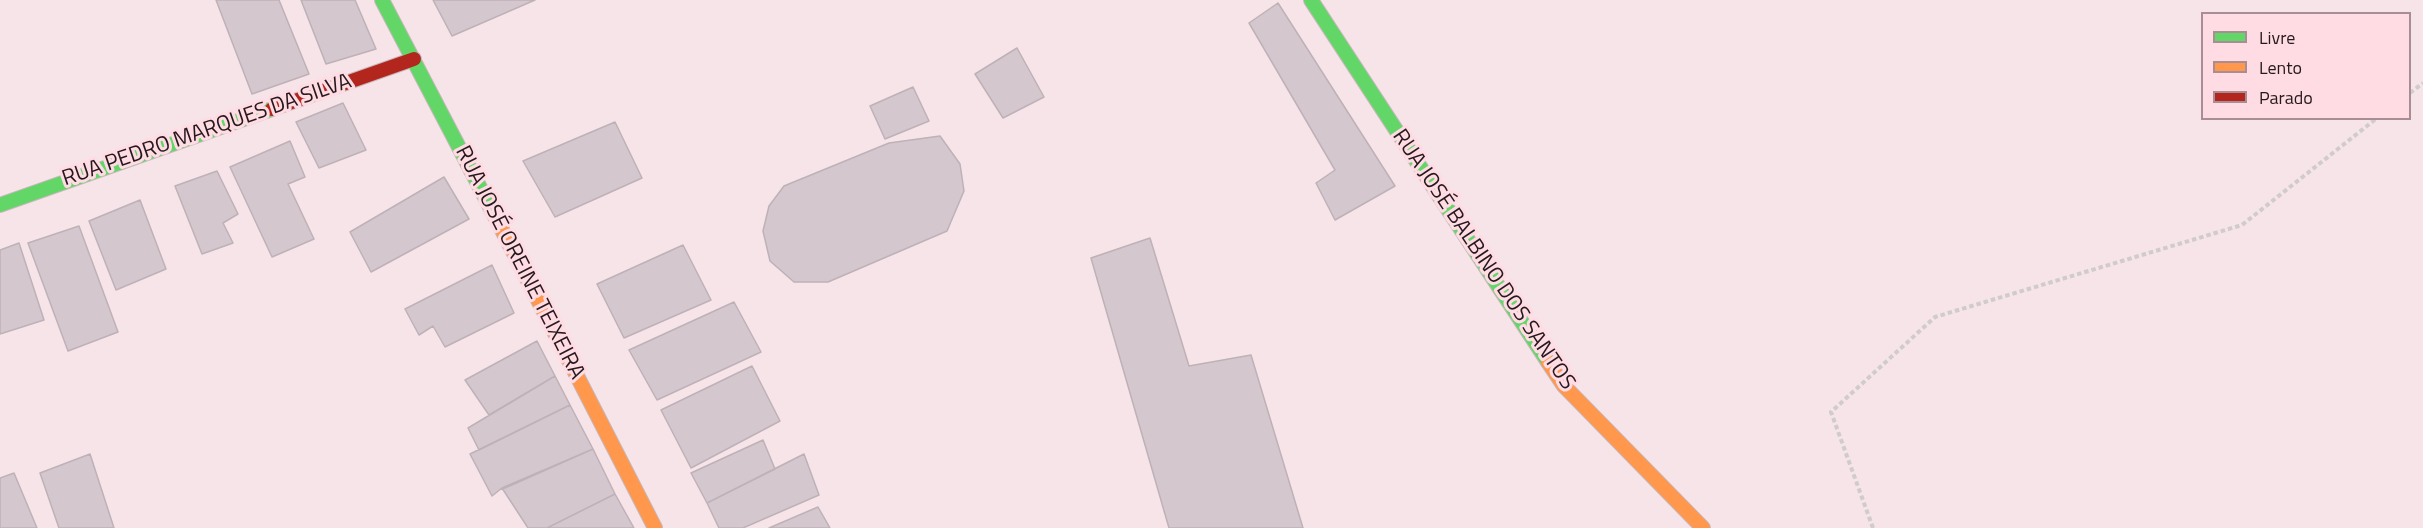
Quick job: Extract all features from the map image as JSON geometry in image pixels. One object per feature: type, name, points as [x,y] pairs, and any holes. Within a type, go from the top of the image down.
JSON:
[{"type":"street","name":"RUA JOSÉ OREINE TEIXEIRA","points":[[382,0],[655,528]]},
{"type":"street","name":"RUA JOSÉ BALBINO DOS SANTOS","points":[[1311,0],[1564,386],[1703,528]]},
{"type":"street","name":"RUA PEDRO MARQUES DA SILVA","points":[[0,205],[414,59]]},
{"type":"path","points":[[1873,528],[1831,412],[1935,316],[2242,225],[2375,120]]},
{"type":"building","points":[[216,0],[279,0],[309,74],[252,94]]},
{"type":"building","points":[[301,0],[355,0],[376,49],[326,64]]},
{"type":"building","points":[[433,0],[535,0],[452,36]]},
{"type":"building","points":[[1278,3],[1395,186],[1335,220],[1316,183],[1335,170],[1249,23]]},
{"type":"building","points":[[1017,48],[1044,97],[1003,118],[975,74]]},
{"type":"building","points":[[913,87],[929,121],[885,139],[870,106]]},
{"type":"building","points":[[343,103],[366,150],[319,168],[296,122]]},
{"type":"building","points":[[615,122],[642,178],[555,217],[523,161]]},
{"type":"building","points":[[940,136],[960,164],[964,191],[947,231],[828,282],[794,282],[770,261],[763,231],[769,206],[784,186],[889,143]]},
{"type":"building","points":[[290,141],[305,177],[288,184],[314,239],[272,257],[230,167]]},
{"type":"building","points":[[217,171],[238,214],[223,223],[233,243],[202,254],[175,186]]},
{"type":"building","points":[[444,177],[469,219],[371,272],[350,232]]},
{"type":"building","points":[[140,200],[166,269],[116,290],[89,221]]},
{"type":"building","points":[[79,226],[118,332],[68,351],[28,243]]},
{"type":"building","points":[[1150,238],[1189,366],[1251,355],[1303,528],[1169,528],[1091,258]]},
{"type":"building","points":[[19,243],[44,320],[0,334],[0,250]]},
{"type":"building","points":[[683,245],[711,300],[624,338],[597,284]]},
{"type":"building","points":[[492,265],[514,313],[445,347],[433,326],[419,335],[405,309]]},
{"type":"building","points":[[734,302],[761,352],[657,400],[629,350]]},
{"type":"building","points":[[537,341],[555,376],[489,415],[465,380]]},
{"type":"building","points":[[752,366],[780,421],[691,468],[661,410]]},
{"type":"building","points":[[555,376],[570,405],[479,450],[468,428]]},
{"type":"building","points":[[570,405],[593,449],[502,488],[492,496],[470,454]]},
{"type":"building","points":[[763,440],[775,469],[707,503],[691,473]]},
{"type":"building","points":[[593,449],[615,494],[547,528],[528,528],[502,488]]},
{"type":"building","points":[[90,454],[114,528],[59,528],[40,473]]},
{"type":"building","points":[[804,454],[819,495],[743,528],[719,528],[707,503]]},
{"type":"building","points":[[14,473],[37,528],[0,528],[0,478]]},
{"type":"building","points":[[615,494],[634,528],[547,528]]},
{"type":"building","points":[[818,507],[830,528],[769,528]]},
{"type":"traffic: fast","points":[[382,0],[498,222]]},
{"type":"traffic: fast","points":[[1311,0],[1548,362]]},
{"type":"traffic: fast","points":[[0,205],[272,109]]},
{"type":"traffic: slow","points":[[498,222],[655,528]]},
{"type":"traffic: slow","points":[[1548,362],[1564,386],[1703,528]]},
{"type":"traffic: jam","points":[[272,109],[414,59]]}]
